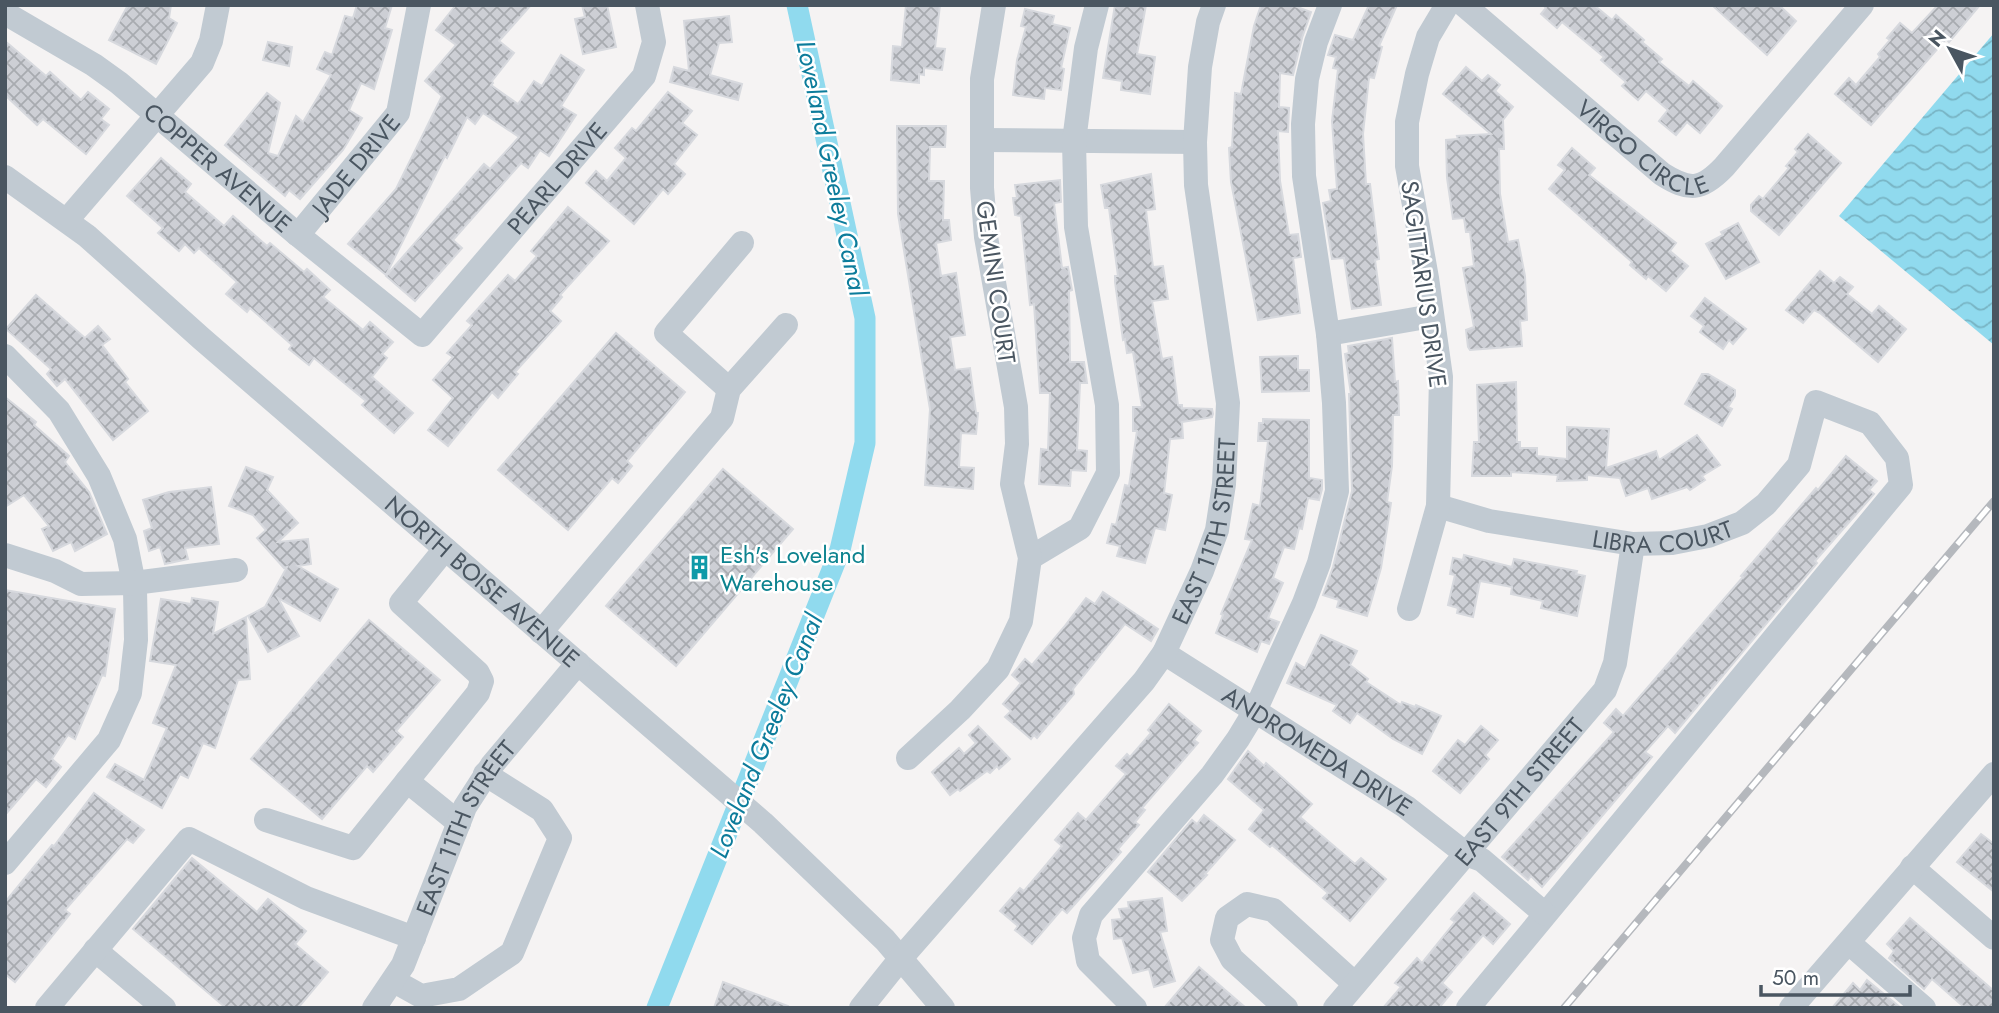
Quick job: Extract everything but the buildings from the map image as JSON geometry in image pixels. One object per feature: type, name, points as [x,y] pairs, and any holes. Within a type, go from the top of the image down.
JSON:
[{"type":"street","points":[[67,220],[202,63],[211,41],[218,5]]},
{"type":"street","name":"JADE DRIVE","points":[[298,235],[398,113],[419,5]]},
{"type":"street","name":"PEARL DRIVE","points":[[422,335],[644,76],[654,42],[647,5]]},
{"type":"street","name":"GEMINI COURT","points":[[994,5],[982,79],[986,237],[1016,407],[1017,444],[1012,484],[1030,558]]},
{"type":"street","points":[[908,758],[960,710],[998,669],[1021,621],[1030,558],[1080,528],[1108,473],[1107,405],[1076,228],[1074,141],[1086,48],[1097,5]]},
{"type":"street","name":"EAST 11TH STREET","points":[[861,1008],[901,958],[1144,681],[1164,653],[1184,614],[1217,530],[1224,484],[1228,403],[1196,185],[1195,142],[1200,67],[1208,22],[1214,5]]},
{"type":"street","points":[[1135,1008],[1088,961],[1084,938],[1091,915],[1212,775],[1255,711],[1304,603],[1319,563],[1337,491],[1328,334],[1304,176],[1303,124],[1307,79],[1330,5]]},
{"type":"street","name":"SAGITTARIUS DRIVE","points":[[1409,609],[1438,506],[1441,377],[1407,166],[1407,122],[1428,37],[1447,5]]},
{"type":"street","name":"VIRGO CIRCLE","points":[[1464,5],[1662,174],[1681,186],[1692,187],[1703,184],[1718,173],[1856,8]]},
{"type":"street","name":"COPPER AVENUE","points":[[5,13],[94,65],[158,114],[298,235],[422,335]]},
{"type":"street","points":[[982,140],[1195,142]]},
{"type":"street","name":"NORTH BOISE AVENUE","points":[[5,177],[67,220],[763,823],[856,910],[943,1008]]},
{"type":"street","points":[[729,389],[666,333],[742,243]]},
{"type":"street","points":[[1328,334],[1432,316]]},
{"type":"street","points":[[541,632],[722,418],[729,389],[786,325]]},
{"type":"street","points":[[5,356],[59,411],[99,476],[125,539],[134,583],[136,640],[131,693],[109,740],[5,863]]},
{"type":"street","name":"LIBRA COURT","points":[[1438,506],[1489,522],[1633,544],[1672,543],[1708,536],[1742,523],[1766,504],[1799,465],[1816,402],[1870,423],[1898,458],[1901,485],[1545,914]]},
{"type":"street","name":"EAST 9TH STREET","points":[[1335,1008],[1605,690],[1615,663],[1633,544]]},
{"type":"street","points":[[266,820],[353,848],[478,693],[482,681],[478,673],[401,603],[445,549]]},
{"type":"street","points":[[5,555],[55,571],[81,584],[134,583],[236,569]]},
{"type":"street","name":"ANDROMEDA DRIVE","points":[[1164,653],[1406,807],[1466,854],[1482,860],[1545,914]]},
{"type":"street","name":"EAST 11TH STREET","points":[[374,1008],[394,981],[466,807],[485,774],[578,663]]},
{"type":"street","points":[[394,981],[421,996],[459,989],[512,953],[560,838],[542,810],[485,774]]},
{"type":"street","points":[[1791,1008],[1912,867],[1985,801],[1994,774]]},
{"type":"street","points":[[407,781],[459,823]]},
{"type":"street","points":[[47,1008],[189,839],[306,898],[414,938]]},
{"type":"street","points":[[1912,867],[1994,938]]},
{"type":"street","points":[[1286,1008],[1232,959],[1222,940],[1227,918],[1247,904],[1273,910],[1355,984]]},
{"type":"street","points":[[1468,1008],[1545,914]]},
{"type":"street","points":[[1849,943],[1924,1008]]},
{"type":"street","points":[[95,950],[164,1008]]},
{"type":"water","points":[[1994,33],[1994,345],[1839,216]]},
{"type":"waterway","name":"Loveland Greeley Canal","points":[[657,1008],[840,550],[865,443],[865,318],[797,5]]},
{"type":"railway","points":[[1564,1008],[1994,501]]},
{"type":"place","name":"Esh's Loveland Warehouse","points":[[700,568]]}]
